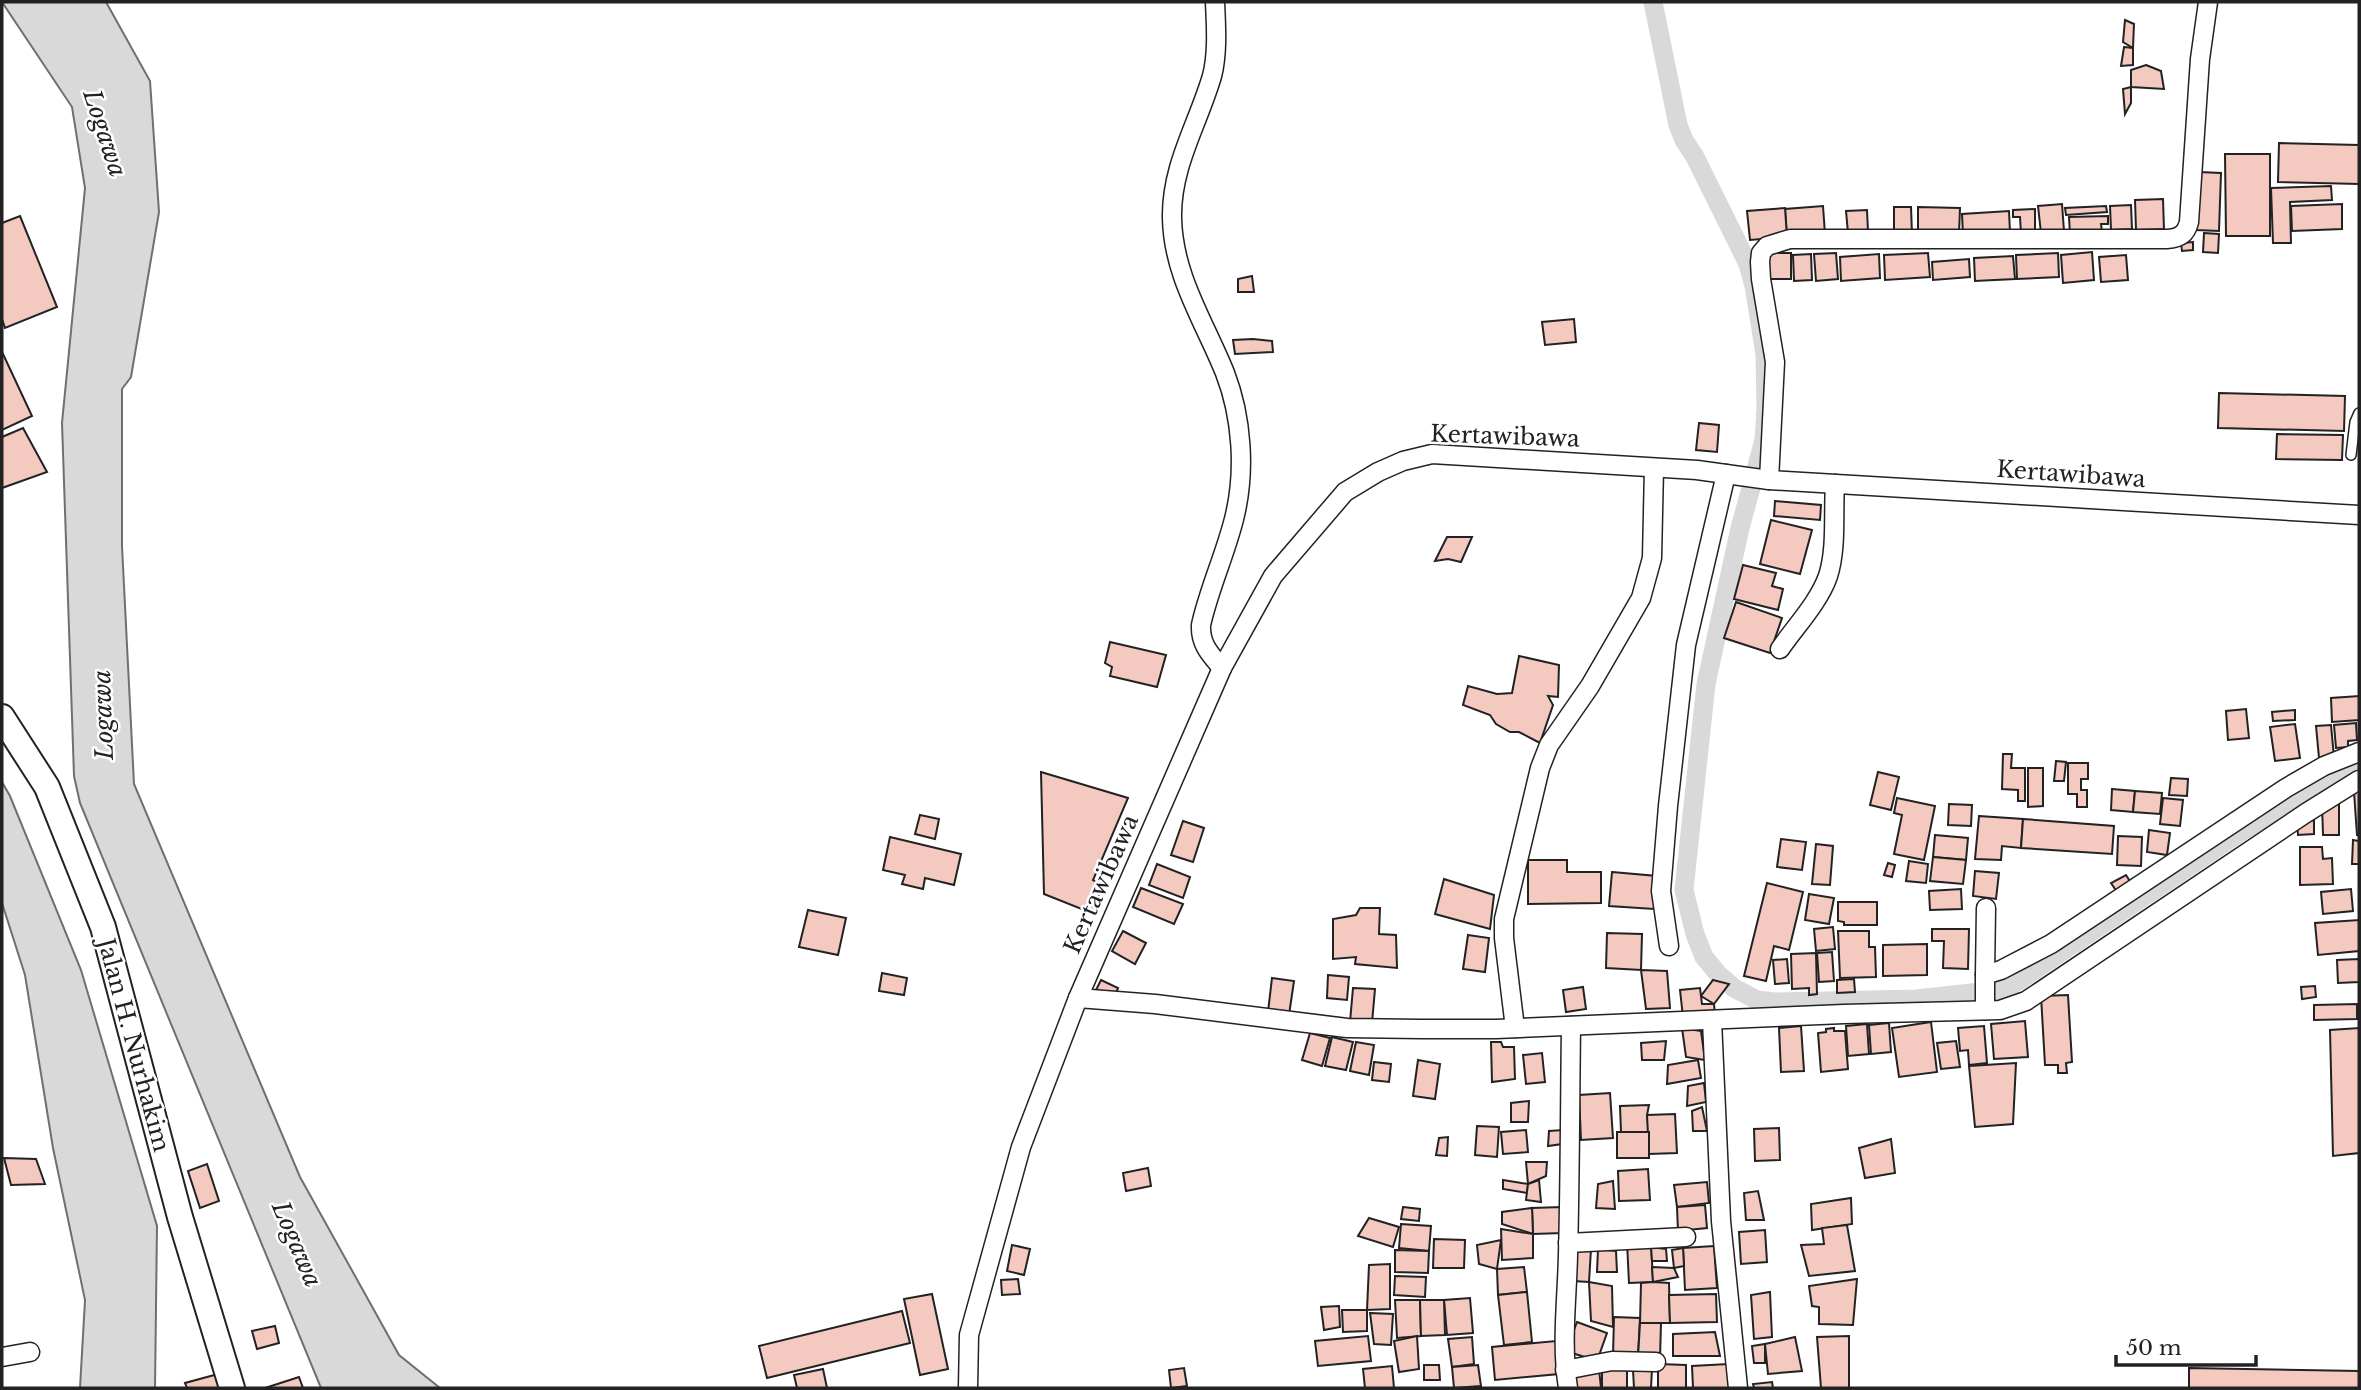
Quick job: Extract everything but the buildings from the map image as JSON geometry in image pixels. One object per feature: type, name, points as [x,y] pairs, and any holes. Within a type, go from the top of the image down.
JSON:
[{"type":"main road","name":"Jalan H. Nurhakim","points":[[2,717],[47,787],[103,927],[180,1217],[232,1388]]},
{"type":"street","points":[[1214,2],[1217,27],[1212,74],[1174,182],[1171,218],[1176,261],[1225,373],[1236,411],[1240,438],[1241,459],[1235,517],[1201,625],[1200,637],[1222,668]]},
{"type":"street","points":[[1766,479],[1774,411],[1775,362],[1760,279],[1761,253],[1767,246],[1790,239],[2167,239],[2182,236],[2187,231],[2189,222],[2200,59],[2207,2]]},
{"type":"street","name":"Kertawibawa","points":[[968,1388],[969,1335],[979,1293],[1021,1147],[1078,998],[1222,668],[1273,576],[1345,492],[1377,472],[1403,461],[1432,454],[1697,470],[1835,484],[2359,515]]},
{"type":"street","points":[[1515,1028],[1504,919],[1540,768],[1549,745],[1590,686],[1641,598],[1652,558],[1659,468]]},
{"type":"street","points":[[1669,946],[1661,891],[1686,645],[1731,475]]},
{"type":"street","points":[[1780,649],[1819,594],[1828,575],[1835,484]]},
{"type":"street","points":[[1986,908],[1985,995],[2000,1010],[2026,1001],[2294,799],[2324,766],[2359,752]]},
{"type":"street","points":[[1985,995],[2001,970],[2051,944],[2294,799],[2359,780]]},
{"type":"street","points":[[1078,998],[1155,1004],[1347,1028],[1515,1028],[1712,1020],[1985,995]]},
{"type":"street","points":[[1712,1020],[1722,1235],[1738,1388]]},
{"type":"street","points":[[1568,1388],[1565,1370],[1571,1026]]},
{"type":"street","points":[[1568,1243],[1686,1237]]},
{"type":"street","points":[[2,1357],[30,1352]]},
{"type":"street","points":[[1565,1370],[1612,1361],[1656,1362]]},
{"type":"lane","points":[[2351,455],[2355,422],[2359,413]]},
{"type":"water","name":"Logawa","points":[[2,2],[106,2],[150,81],[159,212],[131,377],[122,389],[122,546],[134,784],[300,1177],[399,1355],[440,1388],[321,1388],[80,803],[74,776],[62,423],[85,188],[72,107]]},
{"type":"water","points":[[2,782],[81,970],[157,1226],[155,1388],[80,1388],[85,1300],[53,1148],[25,975],[2,903]]},
{"type":"waterway","points":[[1653,2],[1678,125],[1748,264],[1765,354],[1764,440],[1740,528],[1706,684],[1684,890],[1704,957],[1719,975],[1734,988],[1757,1000],[1774,1002],[1916,999],[1999,990],[2011,986],[2239,833],[2359,760]]}]
